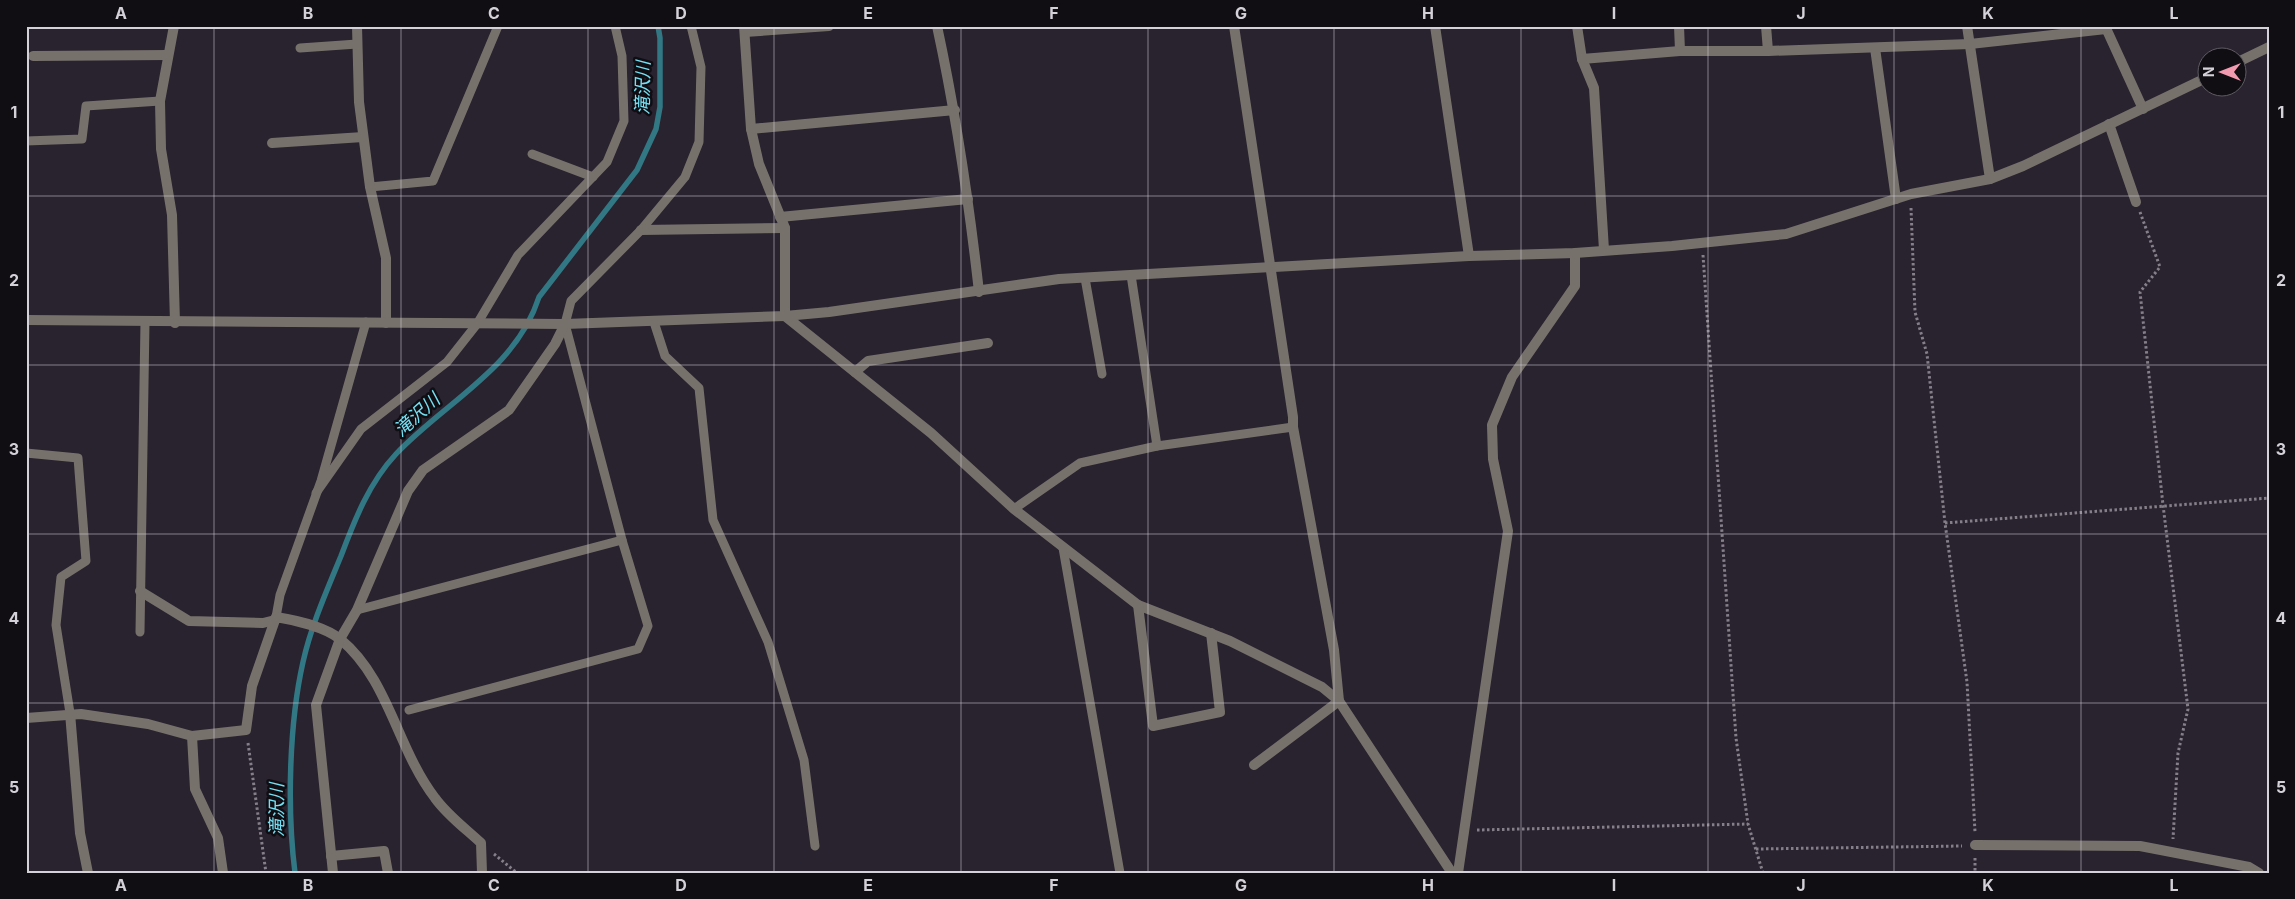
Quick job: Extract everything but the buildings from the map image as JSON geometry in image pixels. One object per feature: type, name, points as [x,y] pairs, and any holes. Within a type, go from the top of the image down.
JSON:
[{"type":"street","points":[[174,26],[160,101],[161,150],[172,215],[175,323]]},
{"type":"street","points":[[357,26],[358,102],[370,187],[386,258],[386,323]]},
{"type":"street","points":[[785,316],[785,228],[759,164],[751,129],[744,29],[829,26]]},
{"type":"street","points":[[937,26],[955,110],[979,292]]},
{"type":"street","points":[[1234,26],[1271,267],[1293,427],[1334,650],[1339,701]]},
{"type":"street","points":[[1435,26],[1469,256]]},
{"type":"street","points":[[1577,26],[1582,59],[1594,88],[1604,250]]},
{"type":"street","points":[[1679,26],[1680,51]]},
{"type":"street","points":[[1766,26],[1768,51]]},
{"type":"street","points":[[1967,26],[1990,179]]},
{"type":"street","points":[[1582,59],[1680,51],[1768,51],[1970,44],[2106,28],[2142,109]]},
{"type":"street","points":[[2248,57],[2269,47]]},
{"type":"street","points":[[1875,48],[1896,198]]},
{"type":"street","points":[[33,56],[168,55]]},
{"type":"street","points":[[26,320],[175,323],[565,324],[785,316],[979,292],[1059,279],[1469,256],[1575,253],[1672,246],[1786,234],[1896,198],[1990,179],[2023,166],[2198,82]]},
{"type":"street","points":[[751,129],[955,110]]},
{"type":"street","points":[[2109,124],[2136,202]]},
{"type":"street","points":[[272,144],[363,137]]},
{"type":"street","points":[[780,217],[968,199]]},
{"type":"street","points":[[641,230],[785,228]]},
{"type":"street","points":[[1458,873],[1508,531],[1493,460],[1492,425],[1512,377],[1575,286],[1575,253]]},
{"type":"street","points":[[785,316],[931,433],[1014,510],[1138,605],[1230,640],[1322,687],[1339,701],[1452,873]]},
{"type":"street","points":[[334,873],[316,705],[336,637],[357,610],[408,491],[423,470],[509,410],[555,344],[565,324]]},
{"type":"street","points":[[855,372],[868,361],[988,342]]},
{"type":"street","points":[[140,591],[190,621],[264,623],[276,618],[297,620],[336,637],[369,671],[408,754],[435,799],[481,843],[482,873]]},
{"type":"street","points":[[1138,605],[1153,726],[1220,712],[1211,633]]},
{"type":"street","points":[[26,718],[70,714],[148,724],[192,736],[246,730],[252,686],[276,618]]},
{"type":"street","points":[[1254,765],[1339,701]]},
{"type":"street","points":[[70,714],[80,833],[88,873]]},
{"type":"street","points":[[192,736],[195,789],[218,838],[223,873]]},
{"type":"street","points":[[1975,845],[2140,846],[2172,850],[2250,867],[2259,873]]},
{"type":"street","points":[[331,856],[384,851],[388,873]]},
{"type":"lane","points":[[370,187],[433,181],[498,26]]},
{"type":"lane","points":[[316,493],[361,429],[447,362],[477,324],[518,256],[607,162],[624,121],[622,56],[615,26]]},
{"type":"lane","points":[[408,710],[638,649],[648,626],[622,540],[565,324],[571,301],[641,230],[685,177],[699,142],[700,67],[691,26]]},
{"type":"lane","points":[[300,48],[357,44]]},
{"type":"lane","points":[[26,142],[82,139],[86,106],[160,101]]},
{"type":"lane","points":[[532,154],[593,177]]},
{"type":"lane","points":[[1131,275],[1156,446]]},
{"type":"lane","points":[[1085,278],[1102,374]]},
{"type":"lane","points":[[140,632],[145,322]]},
{"type":"lane","points":[[276,618],[280,595],[316,493],[366,322]]},
{"type":"lane","points":[[654,322],[665,356],[699,388],[713,520],[768,642],[804,760],[815,846]]},
{"type":"lane","points":[[1014,510],[1080,463],[1156,446],[1293,427]]},
{"type":"lane","points":[[26,452],[78,458],[86,561],[61,577],[56,624],[70,714]]},
{"type":"lane","points":[[357,610],[622,540]]},
{"type":"lane","points":[[1063,548],[1120,873]]},
{"type":"path","points":[[1756,849],[1975,845],[1967,682],[1945,523],[1927,354],[1915,312],[1911,194]]},
{"type":"path","points":[[2136,202],[2160,267],[2140,292],[2163,505],[2188,709],[2178,753],[2172,850]]},
{"type":"path","points":[[1702,242],[1736,738],[1748,824],[1763,873]]},
{"type":"path","points":[[1945,523],[2269,498]]},
{"type":"path","points":[[246,730],[266,873]]},
{"type":"path","points":[[1464,830],[1748,824]]},
{"type":"path","points":[[481,843],[516,873]]},
{"type":"waterway","name":"滝沢川","points":[[295,873],[290,795],[292,739],[298,686],[306,649],[315,622],[357,515],[370,489],[396,454],[415,435],[497,365],[514,345],[528,322],[539,297],[637,170],[656,129],[660,107],[660,38],[658,26]]}]
